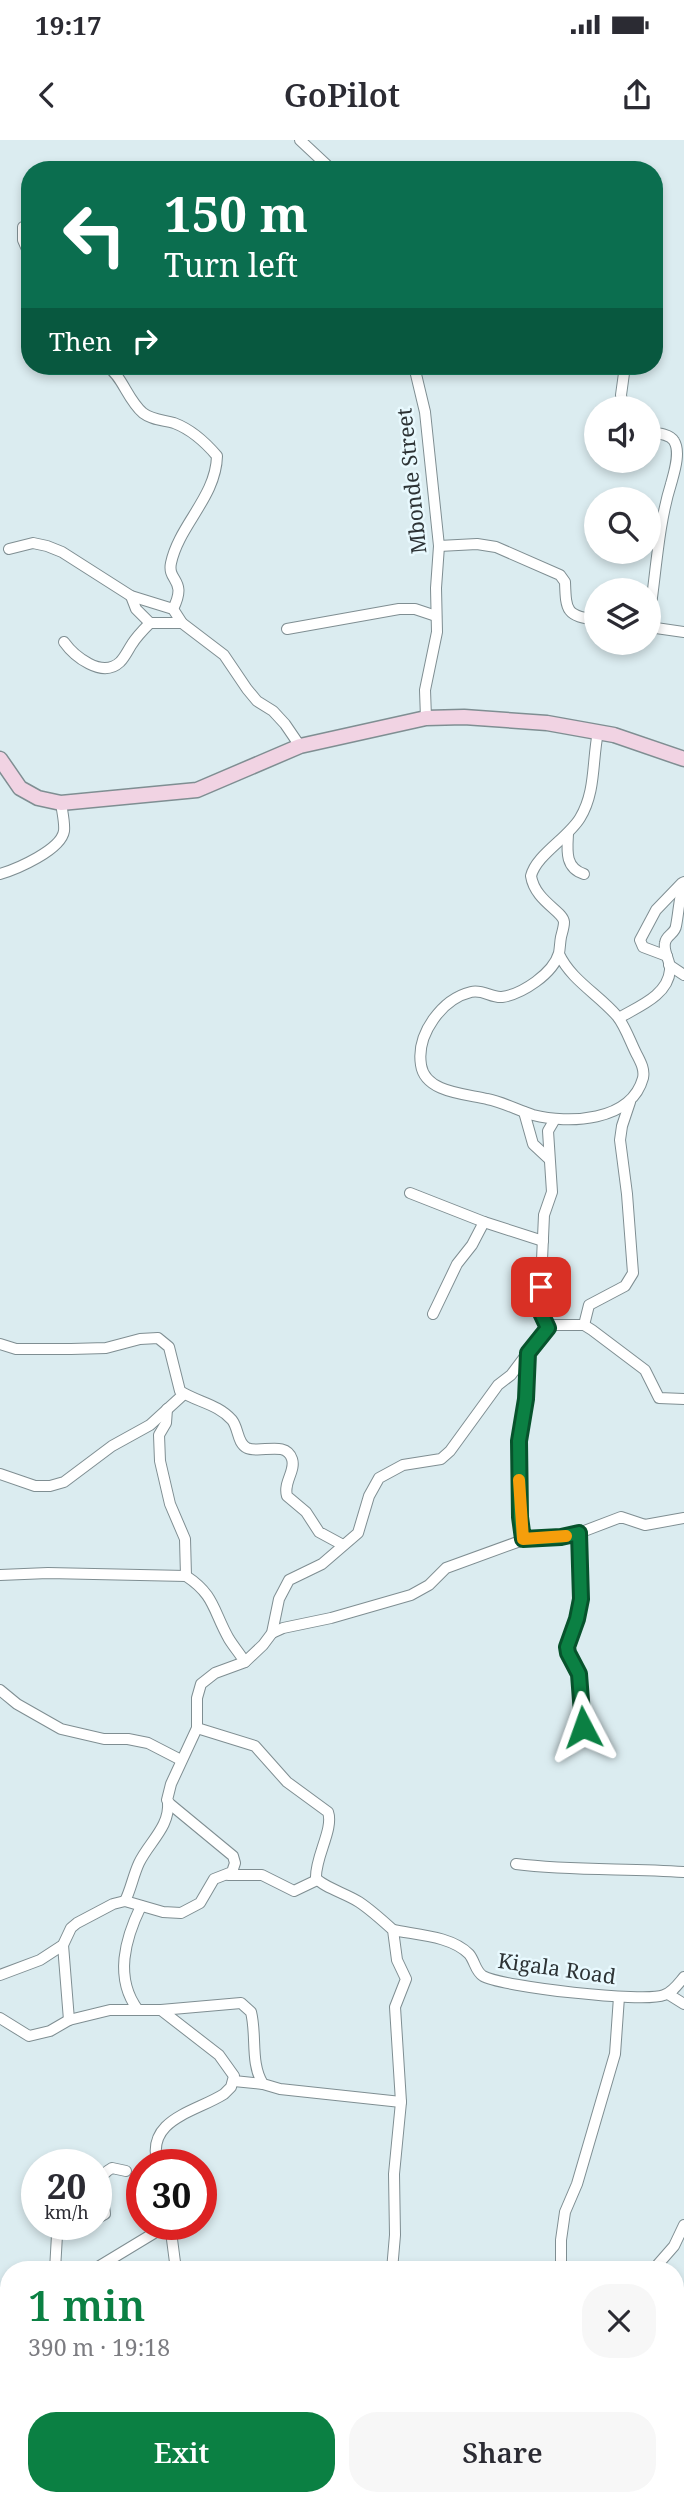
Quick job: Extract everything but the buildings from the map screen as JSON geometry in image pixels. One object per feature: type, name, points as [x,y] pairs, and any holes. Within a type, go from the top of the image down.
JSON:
[{"type":"street","points":[[300,140],[322,161]]},
{"type":"street","points":[[117,375],[128,397],[142,412],[149,417],[176,424],[200,439],[217,456],[215,474],[171,563],[171,569],[180,586],[173,609]]},
{"type":"street","name":"Mbonde Street","points":[[416,375],[425,412],[439,546],[437,632],[425,690],[426,718]]},
{"type":"street","points":[[621,396],[624,375]]},
{"type":"street","points":[[654,578],[663,509],[674,472],[676,451],[674,441],[661,435]]},
{"type":"street","points":[[9,549],[33,543],[62,552],[131,596],[173,609],[182,623],[224,655],[247,690],[257,701],[273,711],[300,746]]},
{"type":"street","points":[[439,546],[477,544],[496,547],[556,573],[565,582],[569,613],[584,618]]},
{"type":"street","points":[[131,596],[136,608],[150,624]]},
{"type":"street","points":[[287,629],[399,609],[415,609],[436,616]]},
{"type":"street","points":[[64,642],[73,654],[87,664],[115,666],[137,636],[150,624],[182,623]]},
{"type":"street","points":[[661,629],[684,632]]},
{"type":"street","points":[[0,759],[20,788],[38,798],[61,803],[197,790],[300,746],[426,718],[512,719],[598,732],[684,759]]},
{"type":"street","points":[[559,954],[584,986],[619,1018],[643,1067],[643,1079],[631,1098],[621,1107],[601,1117],[555,1119],[524,1112],[488,1099],[466,1096],[439,1086],[426,1076],[422,1070],[425,1034],[434,1017],[447,1004],[471,992],[483,992],[499,997],[519,991],[541,977],[559,954],[564,920],[561,914],[542,900],[531,876],[538,862],[568,834],[582,815],[590,796],[598,732]]},
{"type":"street","points":[[0,874],[16,870],[58,844],[65,830],[61,803]]},
{"type":"street","points":[[568,834],[569,862],[572,868],[584,874]]},
{"type":"street","points":[[619,1018],[659,992],[666,981],[670,970],[665,940],[676,930],[678,903],[684,881]]},
{"type":"street","points":[[684,881],[656,910],[640,940],[643,947],[668,960],[684,975]]},
{"type":"street","points":[[584,1325],[589,1306],[625,1286],[633,1273],[621,1150],[621,1132],[631,1098]]},
{"type":"street","points":[[524,1112],[533,1144],[548,1158]]},
{"type":"street","points":[[601,1117],[621,1132]]},
{"type":"street","points":[[548,1328],[540,1305],[542,1241],[544,1215],[552,1192],[548,1131],[549,1125],[555,1119]]},
{"type":"street","points":[[410,1193],[542,1241]]},
{"type":"street","points":[[433,1314],[457,1264],[472,1245],[484,1222]]},
{"type":"street","points":[[125,1901],[140,1861],[168,1814],[168,1791],[197,1728],[197,1698],[201,1684],[215,1673],[245,1662],[263,1645],[272,1633],[279,1599],[289,1580],[322,1564],[358,1534],[369,1496],[379,1478],[403,1465],[441,1459],[450,1451],[498,1385],[511,1375],[548,1328],[560,1324],[584,1325],[645,1370],[659,1398],[684,1399]]},
{"type":"street","points":[[0,1344],[16,1349],[106,1348],[140,1339],[158,1338],[169,1347],[178,1388],[184,1394],[207,1402],[225,1413],[234,1422],[240,1440],[247,1448],[280,1448],[288,1453],[292,1466],[286,1484],[287,1496],[306,1511],[319,1532],[344,1545]]},
{"type":"street","points":[[523,1539],[520,1517],[519,1441],[526,1399],[528,1353]]},
{"type":"street","points":[[0,1474],[35,1486],[64,1482],[112,1446],[141,1432],[184,1394]]},
{"type":"street","points":[[167,1409],[166,1423],[159,1436],[160,1461],[170,1504],[185,1539],[186,1576]]},
{"type":"street","points":[[272,1633],[411,1595],[429,1585],[446,1567],[523,1539],[579,1533],[621,1517],[645,1525],[684,1518]]},
{"type":"street","points":[[579,1533],[581,1599],[567,1647],[579,1674],[586,1736]]},
{"type":"street","points":[[0,1575],[48,1573],[186,1576],[202,1587],[213,1603],[229,1638],[245,1662]]},
{"type":"street","points":[[0,1690],[17,1704],[61,1729],[104,1739],[128,1739],[148,1743],[181,1760]]},
{"type":"street","points":[[197,1728],[256,1746],[287,1782],[328,1812],[330,1821],[316,1868],[317,1880]]},
{"type":"street","points":[[168,1802],[233,1856],[234,1869],[228,1875]]},
{"type":"street","points":[[516,1864],[684,1872]]},
{"type":"street","points":[[69,2020],[63,1945],[76,1923],[113,1904],[125,1901],[174,1914],[187,1912],[204,1898],[211,1881],[228,1875],[262,1875],[294,1891],[317,1880]]},
{"type":"street","points":[[317,1880],[361,1903],[393,1930],[397,1960],[406,1979],[395,2007],[401,2102],[394,2174],[395,2235],[392,2261]]},
{"type":"street","points":[[138,2010],[127,1990],[124,1964],[130,1930],[141,1906]]},
{"type":"street","name":"Kigala Road","points":[[393,1930],[453,1942],[469,1955],[477,1971],[489,1978],[541,1988],[620,1997],[657,1997],[668,1994]]},
{"type":"street","points":[[0,1975],[40,1960],[63,1945]]},
{"type":"street","points":[[684,1977],[668,1994],[684,2004]]},
{"type":"street","points":[[562,2261],[565,2212],[577,2184],[615,2054],[620,1997]]},
{"type":"street","points":[[0,2018],[29,2036],[38,2036],[69,2020],[110,2010],[161,2010],[236,2003],[244,2005],[251,2012],[253,2019],[256,2073],[263,2084]]},
{"type":"street","points":[[155,2149],[165,2125],[224,2094],[234,2081],[232,2071],[219,2055],[161,2010]]},
{"type":"street","points":[[234,2081],[280,2089],[401,2102]]},
{"type":"street","points":[[112,2168],[126,2171]]},
{"type":"street","points":[[661,2261],[674,2246],[684,2225]]},
{"type":"street","points":[[55,2261],[56,2240]]},
{"type":"street","points":[[108,2261],[143,2240]]},
{"type":"street","points":[[171,2240],[175,2261]]},
{"type":"slow traffic","points":[[519,1480],[523,1539],[566,1536]]},
{"type":"route","points":[[541,1287],[541,1313],[548,1328],[528,1353],[526,1399],[519,1441],[520,1517],[523,1539],[545,1539],[579,1533],[581,1599],[567,1647],[581,1684],[583,1727]]}]
